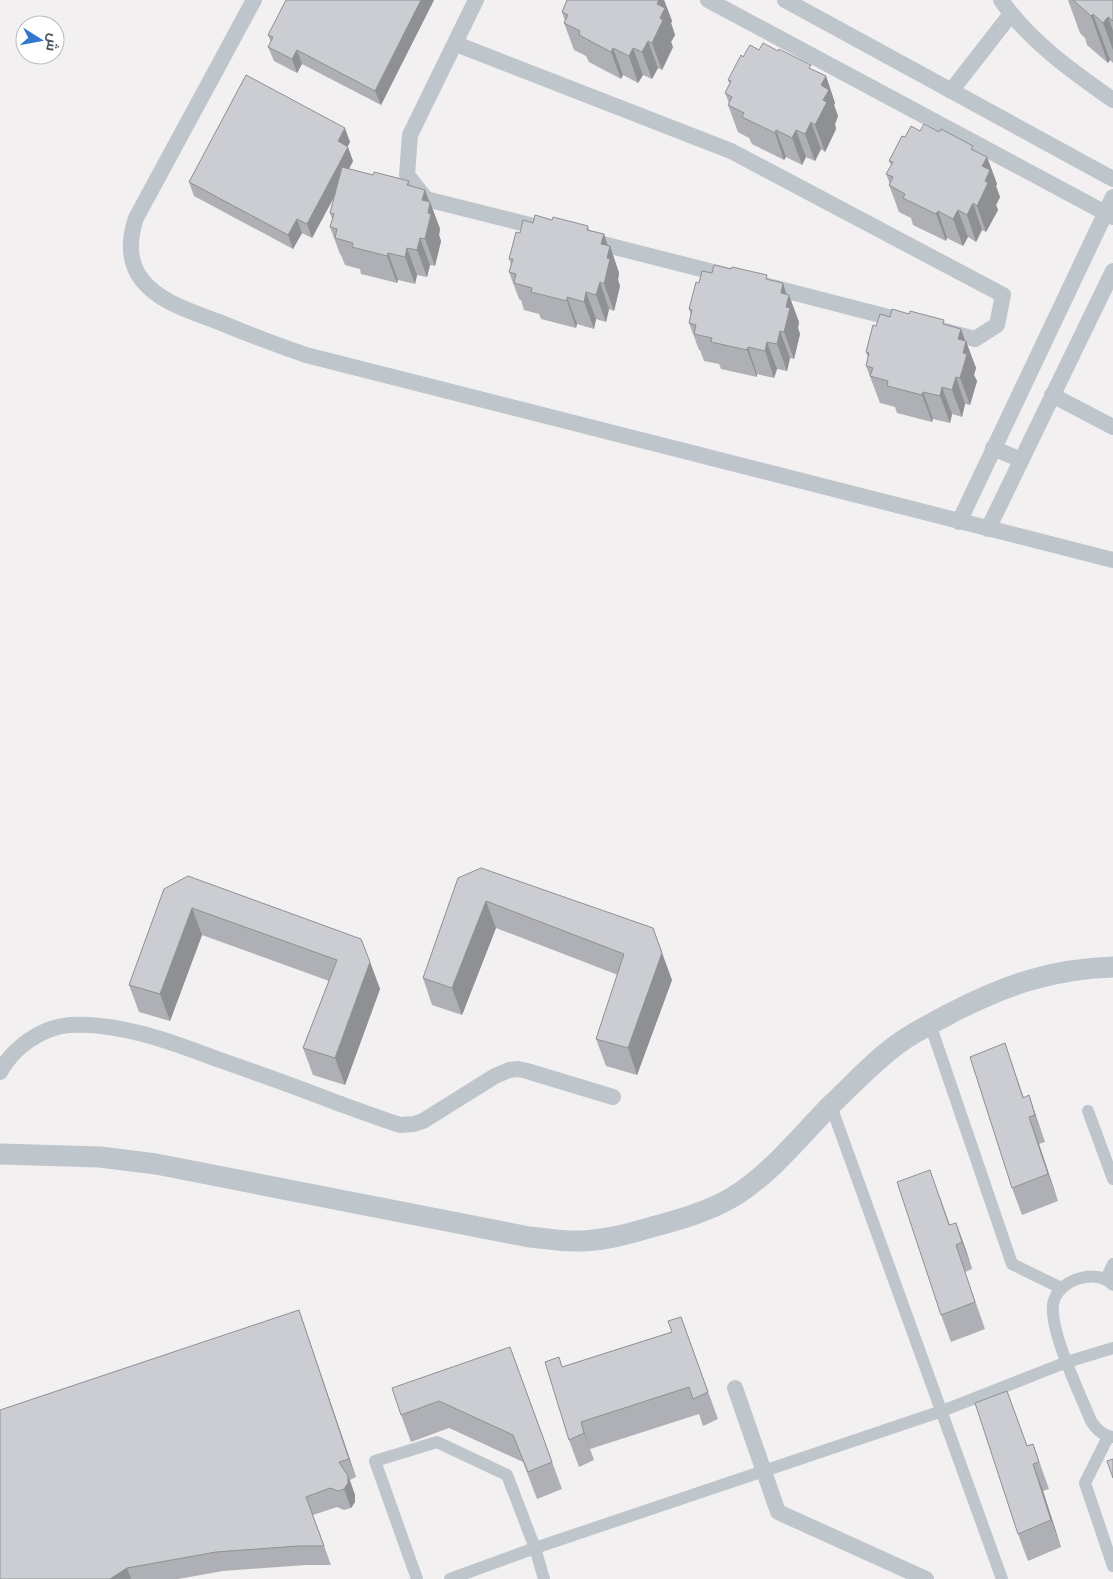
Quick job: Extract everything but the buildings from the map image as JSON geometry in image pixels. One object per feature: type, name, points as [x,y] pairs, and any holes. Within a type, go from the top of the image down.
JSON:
[{"type":"street","points":[[254,0],[134,224],[131,240],[132,262],[139,276],[150,288],[196,313],[306,355],[1113,560]]},
{"type":"street","points":[[456,44],[731,151],[1003,295],[997,325],[975,339],[426,199],[407,175],[410,135],[476,0]]},
{"type":"street","points":[[708,0],[1109,215]]},
{"type":"street","points":[[786,0],[811,6],[951,91],[1113,179]]},
{"type":"street","points":[[1001,0],[1011,14],[1045,48],[1086,82],[1113,100]]},
{"type":"street","points":[[951,91],[1011,14]]},
{"type":"street","points":[[959,522],[1109,215],[1113,197]]},
{"type":"street","points":[[988,529],[1113,271]]},
{"type":"street","points":[[1052,394],[1113,426]]},
{"type":"street","points":[[994,448],[1020,460]]},
{"type":"street","points":[[0,1154],[100,1157],[156,1164],[529,1237],[577,1241],[606,1239],[690,1217],[712,1209],[741,1191],[772,1166],[831,1106],[901,1041],[930,1024],[1008,986],[1045,975],[1085,968],[1113,967]]},
{"type":"street","points":[[930,1024],[1012,1264],[1061,1288]]},
{"type":"street","points":[[0,1072],[14,1053],[25,1043],[40,1034],[68,1025],[92,1026],[134,1032],[184,1047],[400,1125],[423,1121],[495,1076],[509,1070],[527,1071],[613,1097]]},
{"type":"street","points":[[831,1106],[1002,1579]]},
{"type":"street","points":[[1088,1111],[1113,1179]]},
{"type":"street","points":[[1113,1264],[1109,1282],[1095,1276],[1068,1283],[1061,1288],[1054,1301],[1053,1314],[1056,1333],[1091,1421],[1100,1432],[1111,1437],[1085,1483],[1113,1566]]},
{"type":"street","points":[[450,1579],[535,1548],[942,1410],[1067,1362],[1113,1348]]},
{"type":"street","points":[[735,1388],[778,1512],[926,1579]]},
{"type":"street","points":[[417,1579],[375,1461],[437,1442],[507,1474],[535,1548],[544,1579]]}]
